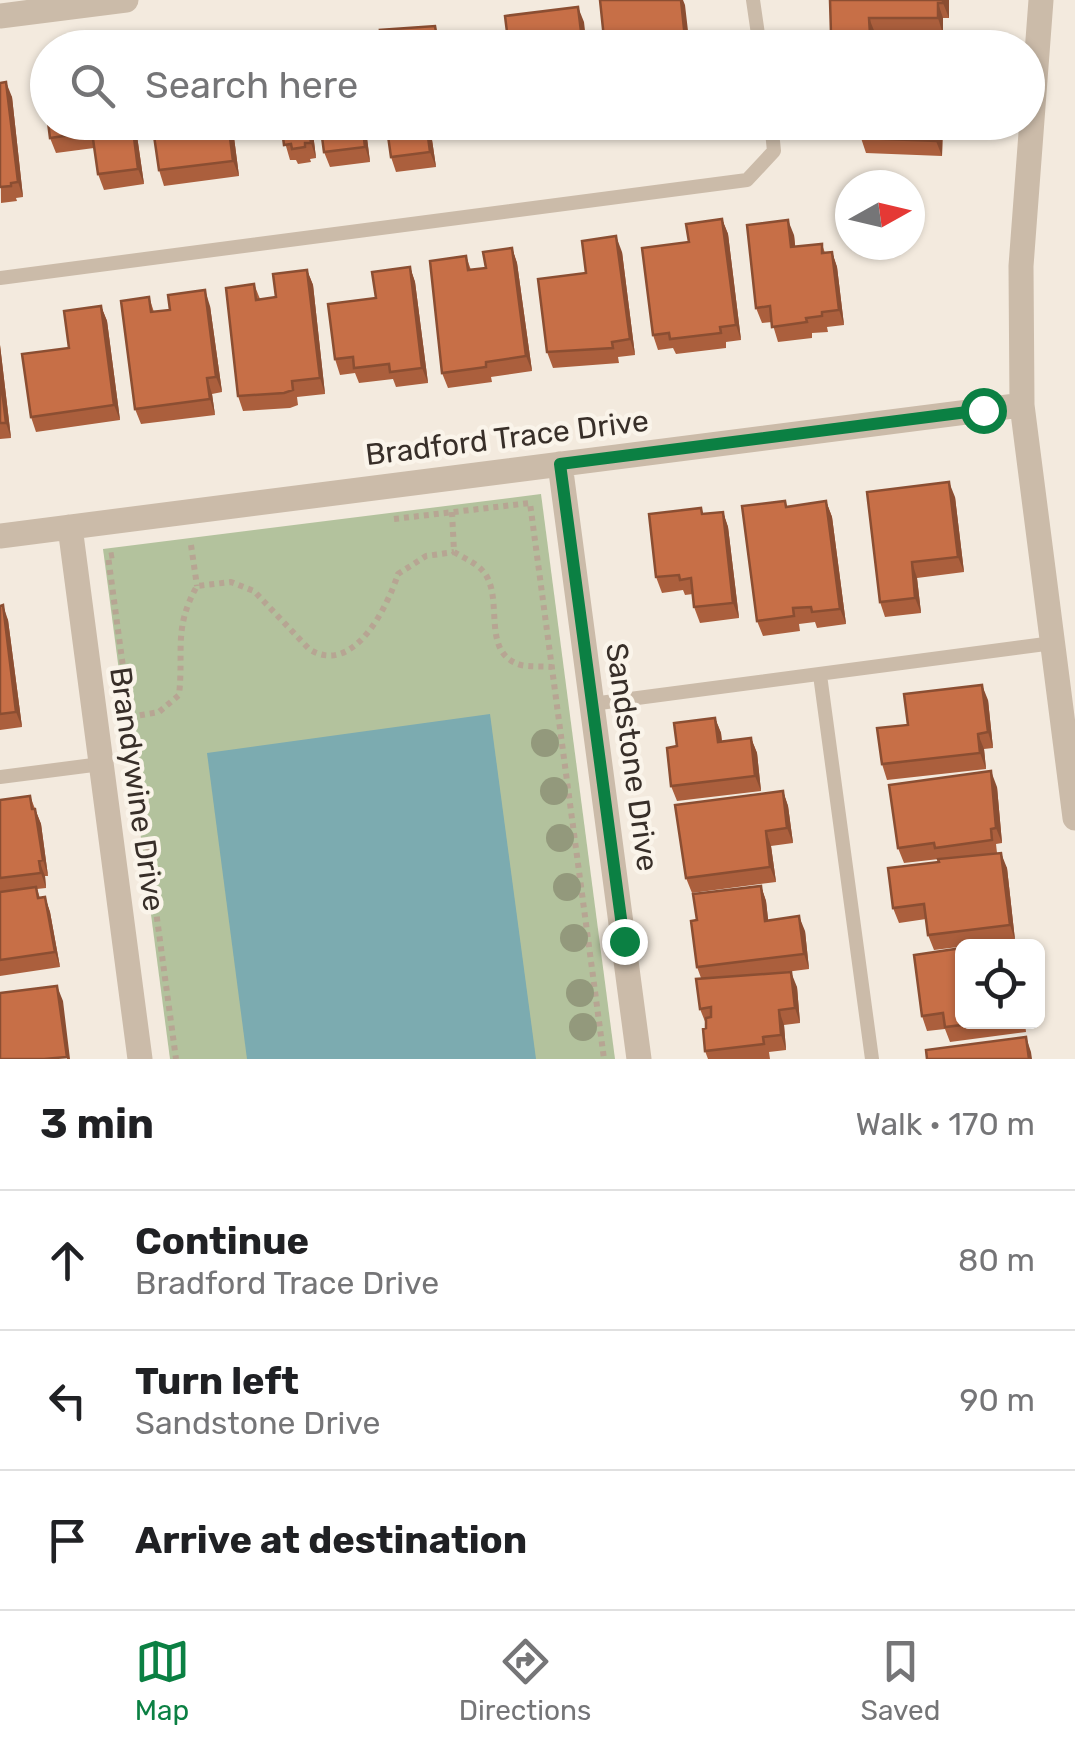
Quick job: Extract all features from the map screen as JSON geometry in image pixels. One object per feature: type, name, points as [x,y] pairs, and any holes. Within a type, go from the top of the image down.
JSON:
[{"type":"street","points":[[0,16],[40,5],[126,0]]},
{"type":"street","points":[[1038,30],[1040,0]]},
{"type":"street","points":[[1030,140],[1021,266],[1022,405],[1075,818]]},
{"type":"street","name":"Bradford Trace Drive","points":[[0,536],[1022,405]]},
{"type":"street","name":"Sandstone Drive","points":[[560,464],[639,1059]]},
{"type":"street","name":"Brandywine Drive","points":[[70,527],[140,1059]]},
{"type":"lane","points":[[753,0],[757,30]]},
{"type":"lane","points":[[0,278],[747,180],[774,152],[773,140]]},
{"type":"lane","points":[[592,704],[1053,643]]},
{"type":"lane","points":[[820,675],[872,1059]]},
{"type":"lane","points":[[0,777],[101,764]]},
{"type":"path","points":[[378,522],[530,503],[604,1059]]},
{"type":"path","points":[[452,512],[454,552]]},
{"type":"path","points":[[174,547],[210,542]]},
{"type":"path","points":[[130,717],[159,712],[180,695],[183,664],[179,630],[197,586],[191,545]]},
{"type":"path","points":[[197,586],[231,582],[254,592],[319,656],[348,650],[367,635],[398,574],[426,556],[454,552],[483,570],[494,598],[494,631],[508,658],[521,665],[552,667]]},
{"type":"path","points":[[125,554],[108,556],[176,1059]]},
{"type":"green space","points":[[541,494],[615,1059],[170,1059],[103,549]]},
{"type":"water","points":[[490,714],[536,1059],[247,1059],[207,753]]},
{"type":"building","points":[[600,0],[681,0],[684,30],[603,30]]},
{"type":"building","points":[[830,0],[943,0],[938,3],[938,18],[869,18],[870,30],[831,30]]},
{"type":"building","points":[[578,7],[581,30],[507,30],[505,16]]},
{"type":"building","points":[[435,26],[436,30],[380,30]]},
{"type":"building","points":[[6,82],[18,182],[0,187],[0,83]]},
{"type":"building","points":[[93,140],[134,140],[138,169],[98,174]]},
{"type":"building","points":[[155,140],[230,140],[233,161],[159,170]]},
{"type":"building","points":[[283,140],[311,143],[292,149],[291,144],[284,145]]},
{"type":"building","points":[[322,140],[364,140],[365,147],[324,152]]},
{"type":"building","points":[[389,140],[428,140],[430,152],[391,157]]},
{"type":"building","points":[[722,219],[736,325],[720,327],[721,333],[670,339],[669,333],[653,335],[642,248],[689,242],[686,224]]},
{"type":"building","points":[[788,220],[791,247],[822,244],[822,253],[832,252],[839,310],[806,318],[807,322],[772,327],[770,306],[756,308],[747,225]]},
{"type":"building","points":[[616,236],[630,339],[612,342],[613,348],[547,352],[538,279],[586,273],[582,241]]},
{"type":"building","points":[[512,248],[526,356],[442,373],[430,261],[466,256],[468,270],[486,268],[483,252]]},
{"type":"building","points":[[410,267],[422,368],[390,372],[389,364],[354,368],[353,357],[335,359],[328,304],[376,298],[372,272]]},
{"type":"building","points":[[307,270],[320,378],[292,381],[293,390],[284,393],[238,396],[226,288],[254,284],[256,300],[276,297],[273,274]]},
{"type":"building","points":[[205,290],[216,377],[207,378],[210,399],[135,409],[121,301],[149,297],[151,312],[170,310],[168,295]]},
{"type":"building","points":[[101,306],[114,405],[31,417],[22,354],[69,348],[64,311]]},
{"type":"building","points":[[0,374],[6,423],[0,423]]},
{"type":"building","points":[[949,482],[958,557],[912,562],[915,598],[880,602],[867,492]]},
{"type":"building","points":[[785,501],[786,507],[826,501],[840,609],[812,612],[811,607],[793,608],[794,616],[757,621],[742,506]]},
{"type":"building","points":[[701,508],[702,514],[723,512],[733,603],[694,607],[691,578],[656,577],[649,514]]},
{"type":"building","points":[[3,605],[16,712],[0,714],[0,606]]},
{"type":"building","points":[[982,685],[988,732],[978,734],[980,753],[882,764],[877,728],[908,725],[904,694]]},
{"type":"building","points":[[715,718],[718,742],[751,738],[755,776],[671,786],[667,748],[677,746],[674,723]]},
{"type":"building","points":[[991,771],[996,828],[991,829],[992,840],[935,848],[934,843],[898,848],[889,785]]},
{"type":"building","points":[[783,791],[787,828],[766,831],[770,867],[686,878],[675,805]]},
{"type":"building","points":[[30,796],[43,860],[39,861],[41,873],[0,878],[0,800]]},
{"type":"building","points":[[1001,853],[1010,925],[928,935],[924,904],[893,908],[888,868]]},
{"type":"building","points":[[761,886],[765,921],[799,916],[804,954],[697,967],[691,921],[697,920],[693,894]]},
{"type":"building","points":[[36,887],[38,898],[45,897],[55,952],[0,960],[0,892]]},
{"type":"building","points":[[955,949],[955,1026],[945,1027],[943,1013],[922,1016],[914,955]]},
{"type":"building","points":[[791,972],[795,1008],[779,1010],[781,1035],[763,1037],[764,1044],[705,1051],[703,1029],[706,1018],[711,1017],[711,1007],[700,1009],[696,979]]},
{"type":"building","points":[[57,986],[67,1057],[0,1059],[0,993]]},
{"type":"building","points":[[1026,1037],[1029,1059],[927,1059],[926,1050]]},
{"type":"route","points":[[624,941],[560,464],[983,410]]}]
